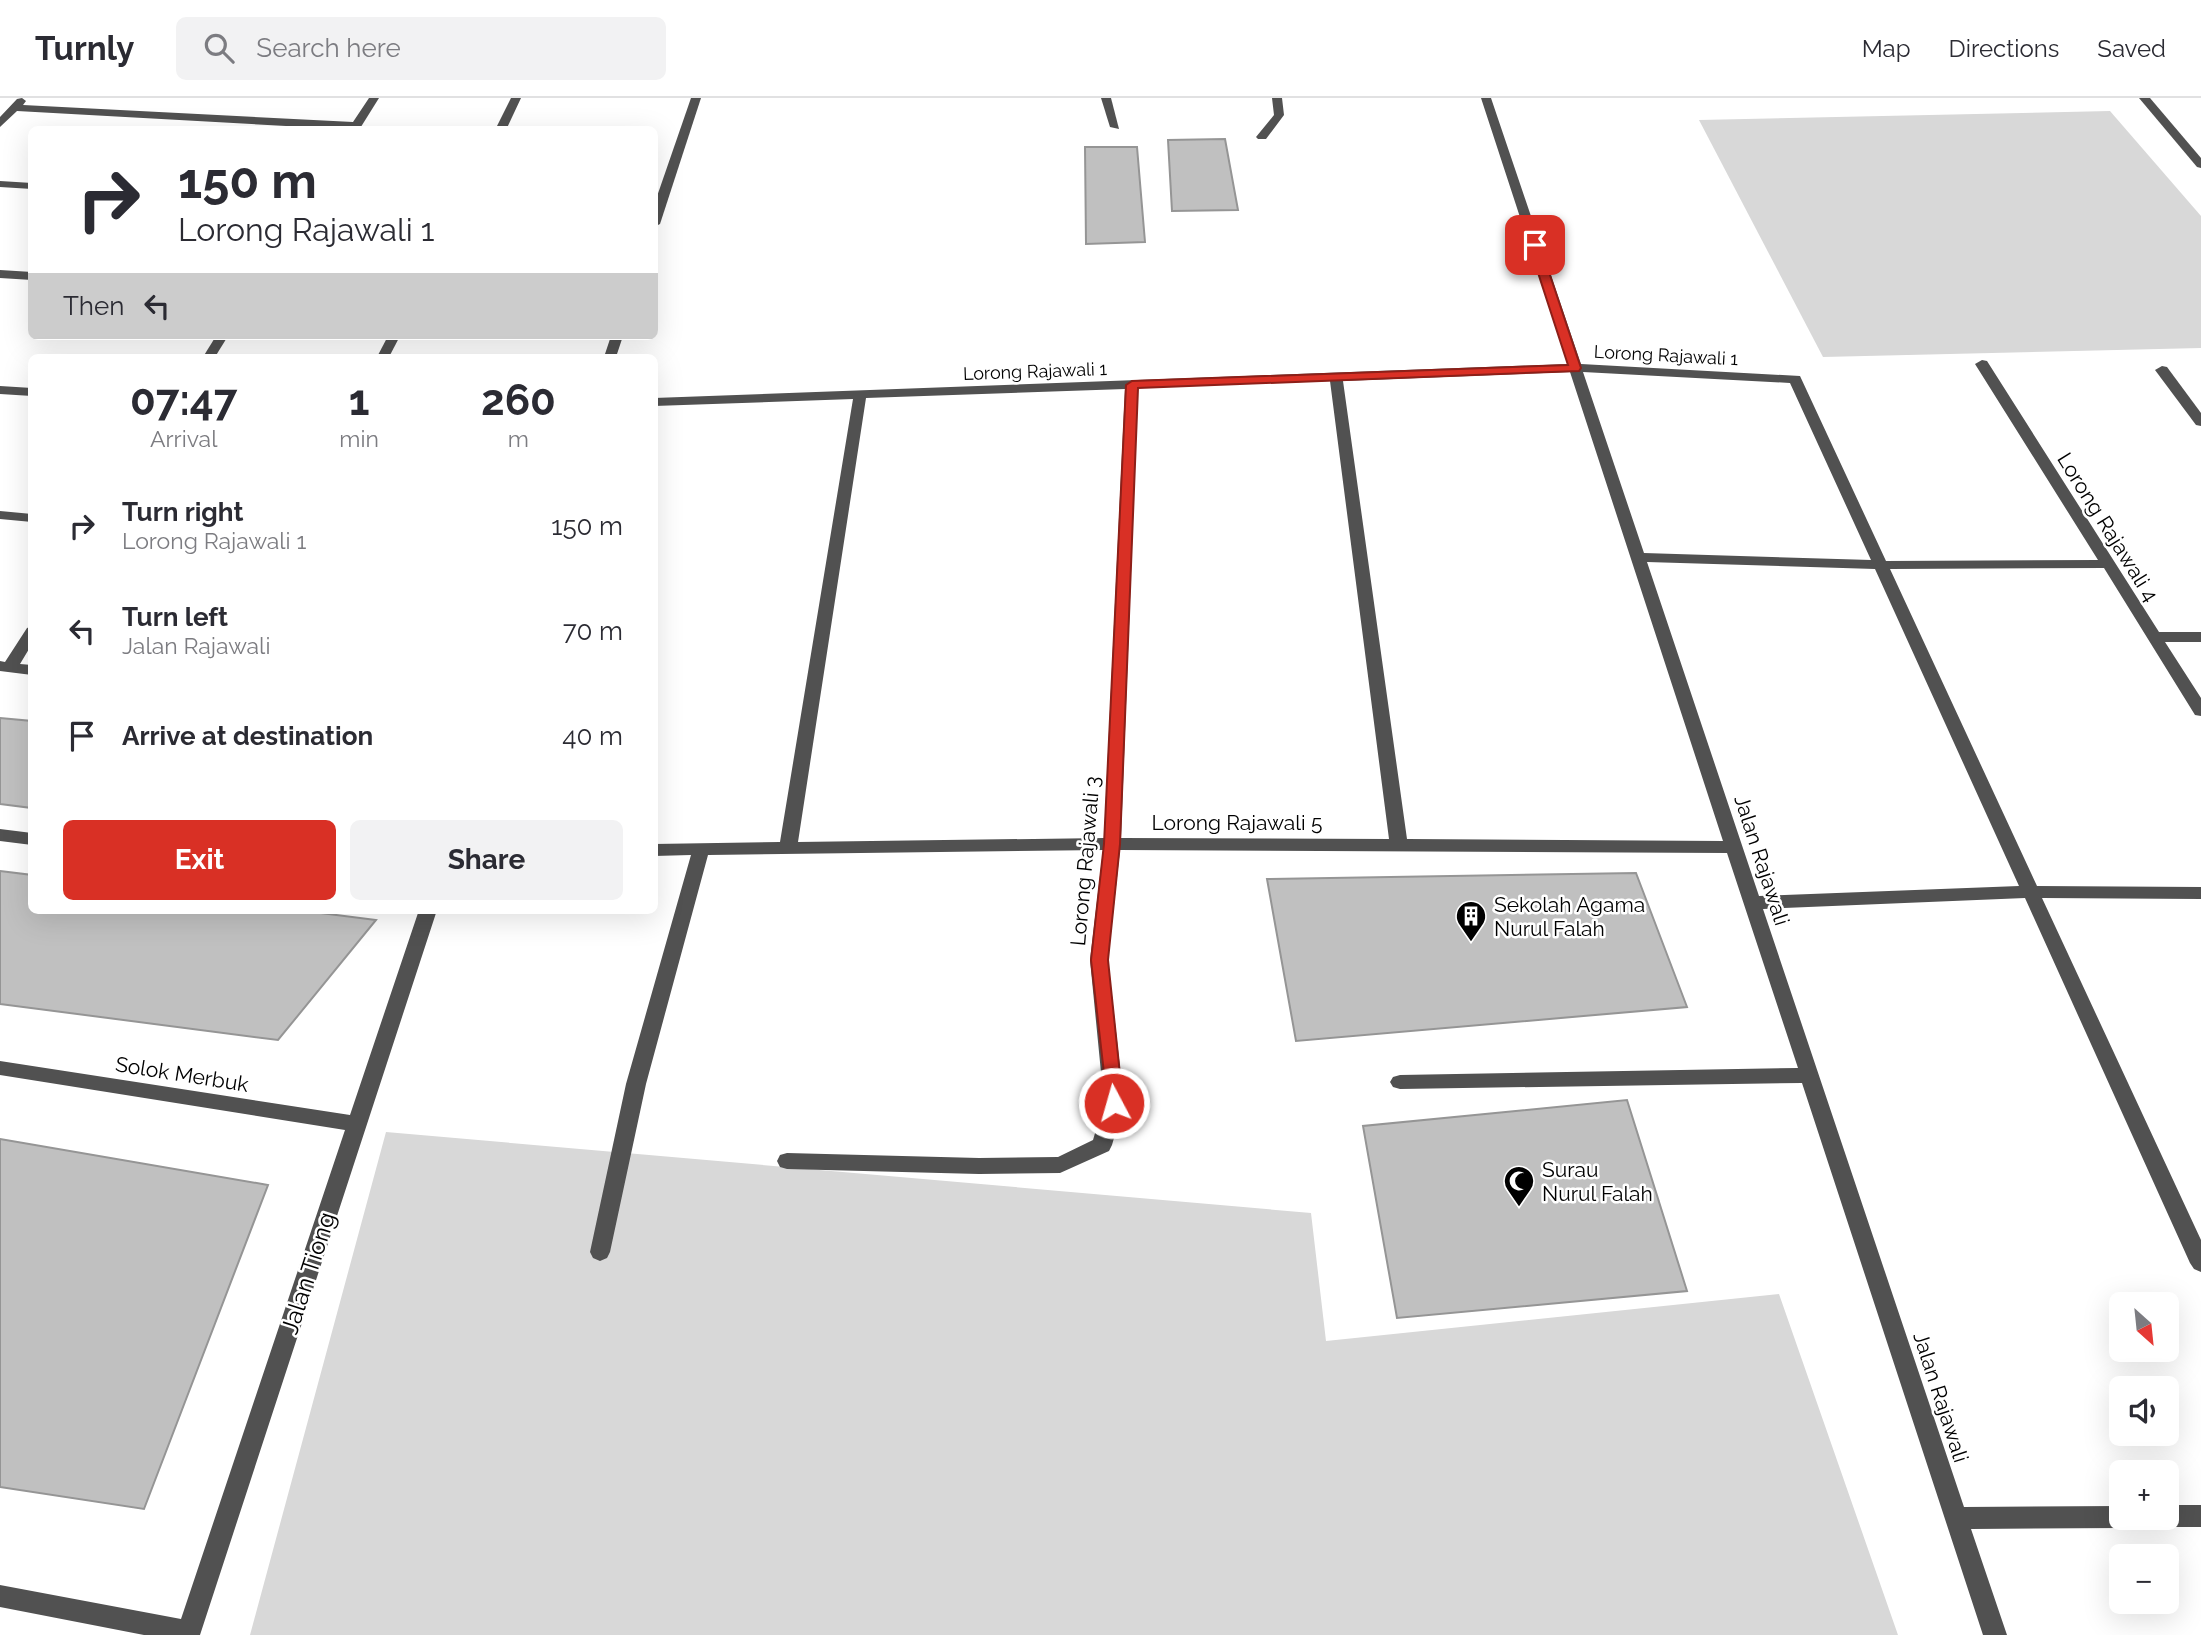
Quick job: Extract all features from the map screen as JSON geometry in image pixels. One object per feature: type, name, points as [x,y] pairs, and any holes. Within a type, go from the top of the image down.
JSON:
[{"type":"street","points":[[0,124],[23,98]]},
{"type":"street","points":[[356,126],[374,98]]},
{"type":"street","points":[[502,126],[516,98]]},
{"type":"street","points":[[658,212],[696,98]]},
{"type":"street","points":[[1106,98],[1115,127]]},
{"type":"street","points":[[1262,137],[1279,115],[1277,98]]},
{"type":"street","name":"Jalan Rajawali","points":[[1486,98],[1995,1635]]},
{"type":"street","points":[[2144,98],[2201,165]]},
{"type":"street","points":[[14,108],[337,126]]},
{"type":"street","points":[[0,184],[28,186]]},
{"type":"street","points":[[0,274],[28,276]]},
{"type":"street","name":"Lorong Rajawali 4","points":[[1982,364],[2201,711]]},
{"type":"street","name":"Lorong Rajawali 1","points":[[658,402],[1575,368],[1795,379],[1880,565]]},
{"type":"street","points":[[2162,370],[2201,422]]},
{"type":"street","points":[[1336,377],[1399,846]]},
{"type":"street","name":"Lorong Rajawali 3","points":[[787,1161],[979,1166],[1060,1165],[1102,1145],[1114,1103],[1099,960],[1112,844],[1132,385]]},
{"type":"street","points":[[0,390],[28,393]]},
{"type":"street","points":[[788,849],[860,395]]},
{"type":"street","points":[[0,515],[28,518]]},
{"type":"street","points":[[1638,557],[1880,565],[2107,564]]},
{"type":"street","points":[[1880,565],[2201,1263]]},
{"type":"street","points":[[5,667],[28,636]]},
{"type":"street","points":[[2153,637],[2201,637]]},
{"type":"street","points":[[5,667],[28,670]]},
{"type":"street","points":[[0,835],[28,838]]},
{"type":"street","name":"Lorong Rajawali 5","points":[[658,850],[1112,844],[1736,847]]},
{"type":"street","points":[[600,1252],[636,1084],[701,850]]},
{"type":"street","points":[[1751,903],[2030,892],[2201,892]]},
{"type":"street","name":"Jalan Tiong","points":[[188,1634],[427,914]]},
{"type":"street","name":"Solok Merbuk","points":[[0,1068],[357,1124]]},
{"type":"street","points":[[1400,1082],[1809,1074]]},
{"type":"street","points":[[2179,1516],[2201,1516]]},
{"type":"street","points":[[1957,1518],[2109,1517]]},
{"type":"street","points":[[0,1596],[188,1634]]},
{"type":"shaded area","points":[[2110,111],[2201,216],[2201,348],[1823,357],[1699,120]]},
{"type":"shaded area","points":[[386,1132],[1311,1213],[1326,1341],[1779,1294],[1898,1635],[250,1635]]},
{"type":"building","points":[[1225,139],[1238,210],[1172,211],[1168,140]]},
{"type":"building","points":[[1085,147],[1137,147],[1145,242],[1086,244]]},
{"type":"building","points":[[0,718],[28,721],[28,808],[0,804]]},
{"type":"building","points":[[0,871],[28,874],[28,914],[329,914],[376,920],[278,1040],[0,1004]]},
{"type":"building","name":"Sekolah Agama Nurul Falah","points":[[1636,873],[1687,1007],[1296,1041],[1267,879]]},
{"type":"building","name":"Surau Nurul Falah","points":[[1627,1100],[1687,1291],[1397,1318],[1363,1126]]},
{"type":"building","points":[[0,1139],[268,1185],[144,1509],[0,1487]]},
{"type":"place","name":"Sekolah Agama Nurul Falah","points":[[1471,943]]},
{"type":"place","name":"Surau Nurul Falah","points":[[1519,1208]]},
{"type":"route","points":[[1114,1103],[1099,960],[1112,844],[1132,385],[1575,368],[1535,245]]}]
